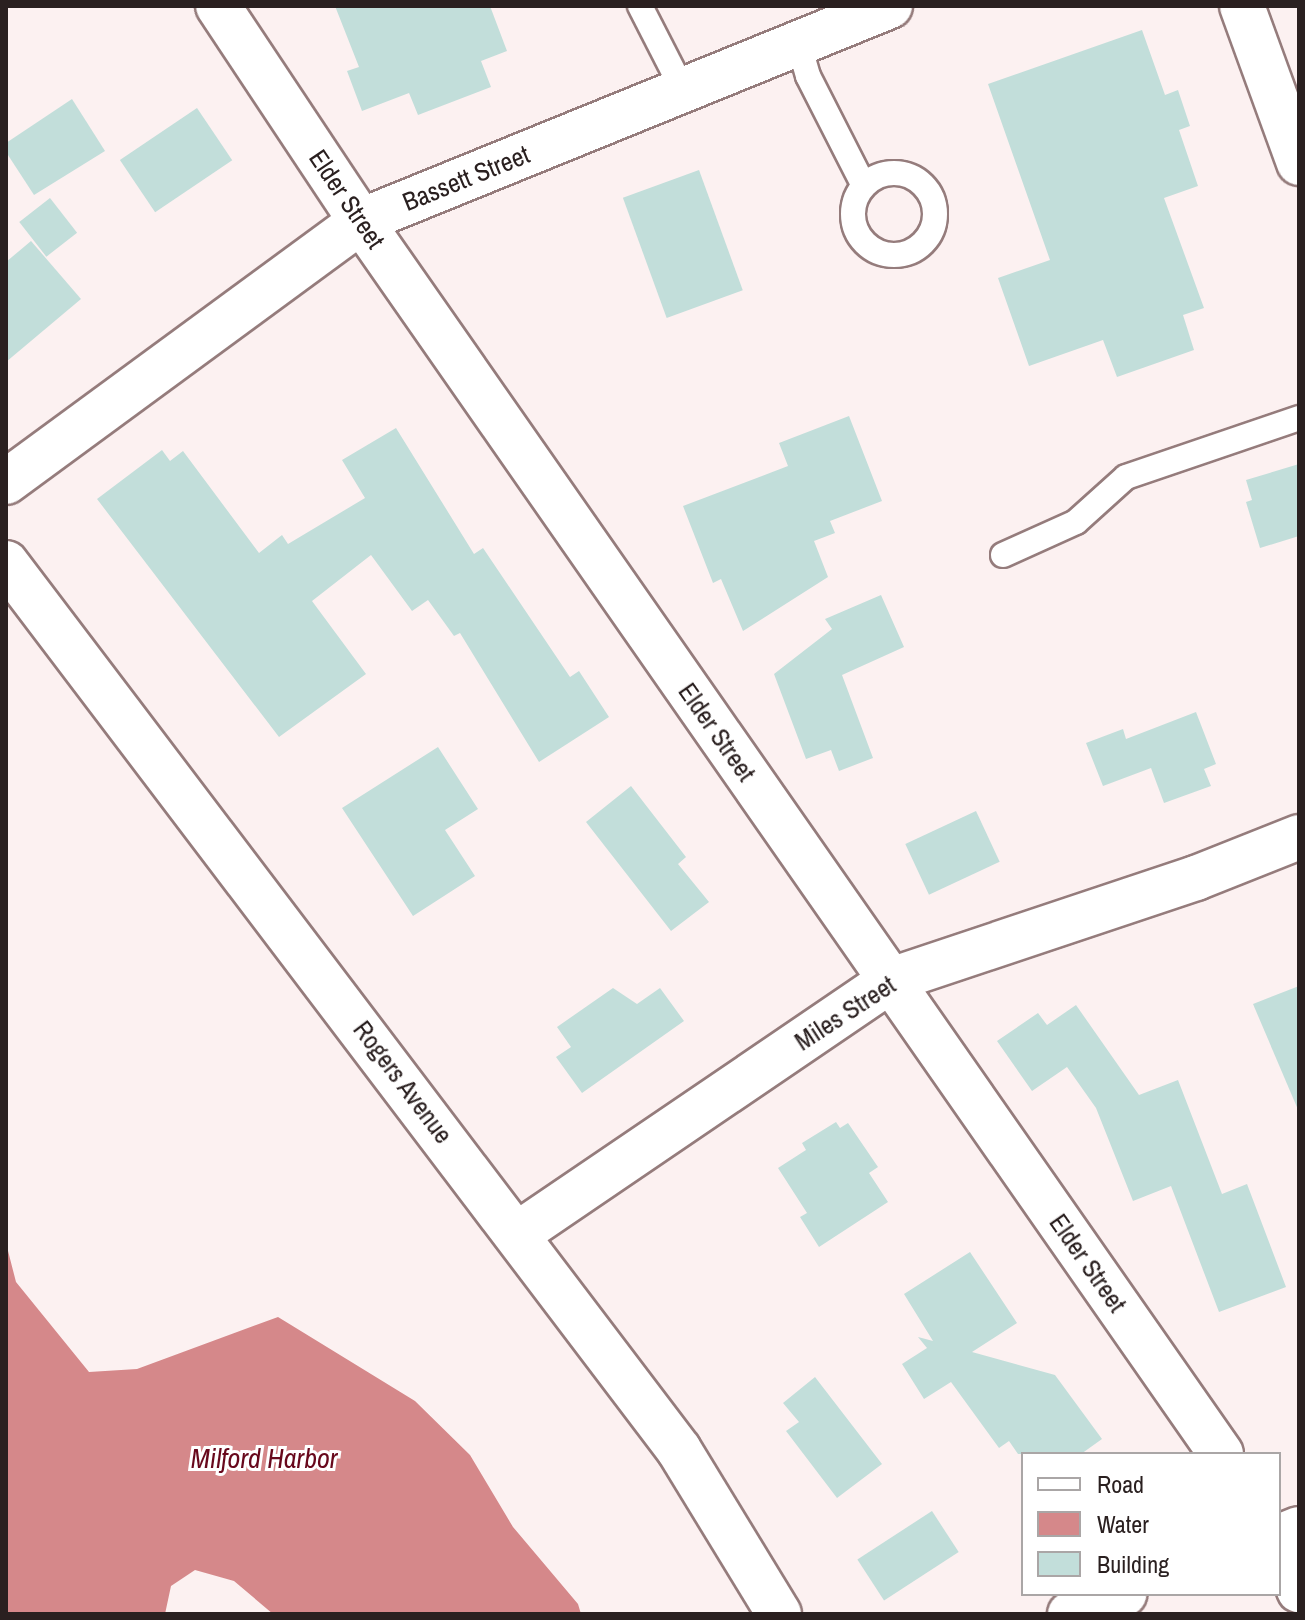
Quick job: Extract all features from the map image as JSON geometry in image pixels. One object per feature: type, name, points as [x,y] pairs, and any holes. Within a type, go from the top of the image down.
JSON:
[{"type":"street","name":"Elder Street","points":[[218,6],[361,221],[1220,1452]]},
{"type":"street","name":"Bassett Street","points":[[6,482],[361,221],[890,6]]},
{"type":"street","points":[[1242,6],[1299,163]]},
{"type":"street","name":"Rogers Avenue","points":[[6,563],[519,1233],[679,1450],[779,1614]]},
{"type":"street","name":"Miles Street","points":[[519,1233],[891,980],[1196,878],[1299,837]]},
{"type":"street","points":[[1281,1542],[1299,1590]]},
{"type":"street","points":[[1070,1614],[1119,1596]]},
{"type":"lane","points":[[640,6],[682,88]]},
{"type":"lane","points":[[798,41],[808,76],[864,186]]},
{"type":"lane","points":[[1003,555],[1076,522],[1126,477],[1299,418]]},
{"type":"water","name":"Milford Harbor","points":[[6,1243],[16,1282],[89,1372],[137,1369],[278,1317],[415,1401],[470,1455],[513,1527],[578,1604],[581,1614],[273,1614],[234,1581],[195,1570],[171,1586],[165,1614],[6,1614]]},
{"type":"building","points":[[335,6],[490,6],[507,51],[481,61],[491,87],[418,115],[409,93],[362,111],[347,71],[359,67]]},
{"type":"building","points":[[1142,30],[1165,95],[1178,90],[1190,126],[1179,130],[1198,186],[1164,198],[1204,308],[1183,315],[1194,350],[1117,377],[1103,340],[1029,366],[998,278],[1050,260],[988,84]]},
{"type":"building","points":[[72,99],[105,151],[34,195],[6,152],[6,143]]},
{"type":"building","points":[[197,108],[232,160],[155,212],[120,160]]},
{"type":"building","points":[[699,170],[743,290],[667,318],[623,198]]},
{"type":"building","points":[[50,198],[77,233],[46,257],[19,222]]},
{"type":"building","points":[[31,241],[81,299],[6,362],[6,262]]},
{"type":"building","points":[[849,416],[882,501],[830,521],[835,533],[814,541],[828,577],[743,631],[721,579],[713,583],[683,506],[788,466],[779,443]]},
{"type":"building","points":[[396,428],[474,554],[483,548],[570,677],[579,671],[609,717],[539,762],[460,633],[454,636],[428,600],[412,611],[371,555],[312,601],[366,674],[279,737],[97,499],[162,450],[170,461],[183,451],[259,553],[282,535],[288,544],[365,498],[342,460]]},
{"type":"building","points":[[1299,464],[1299,536],[1260,548],[1246,502],[1252,500],[1246,480]]},
{"type":"building","points":[[881,595],[904,647],[842,675],[873,758],[839,771],[831,750],[806,759],[774,674],[832,629],[825,619]]},
{"type":"building","points":[[1196,712],[1216,764],[1204,769],[1211,786],[1164,803],[1151,768],[1103,786],[1086,743],[1123,729],[1126,739]]},
{"type":"building","points":[[438,747],[478,809],[445,830],[475,876],[413,916],[342,808]]},
{"type":"building","points":[[631,786],[686,857],[678,864],[709,902],[671,931],[586,822]]},
{"type":"building","points":[[976,811],[1000,862],[929,895],[905,844]]},
{"type":"building","points":[[1299,986],[1299,1112],[1253,1004]]},
{"type":"building","points":[[613,988],[637,1004],[660,988],[684,1021],[582,1093],[556,1057],[571,1047],[557,1027]]},
{"type":"building","points":[[1076,1005],[1139,1095],[1178,1080],[1222,1194],[1247,1184],[1286,1287],[1219,1312],[1171,1186],[1133,1201],[1096,1108],[1067,1067],[1032,1091],[997,1041],[1038,1013],[1047,1025]]},
{"type":"building","points":[[836,1122],[840,1128],[848,1123],[878,1167],[869,1173],[888,1202],[819,1247],[800,1217],[807,1213],[778,1168],[806,1150],[802,1143]]},
{"type":"building","points":[[970,1252],[1017,1323],[972,1352],[1055,1375],[1102,1439],[1084,1452],[1018,1454],[1009,1441],[999,1448],[951,1382],[924,1399],[902,1364],[927,1348],[918,1337],[933,1341],[904,1294]]},
{"type":"building","points":[[815,1377],[882,1464],[837,1498],[786,1431],[799,1422],[783,1403]]},
{"type":"building","points":[[932,1511],[959,1552],[884,1601],[857,1559]]}]
